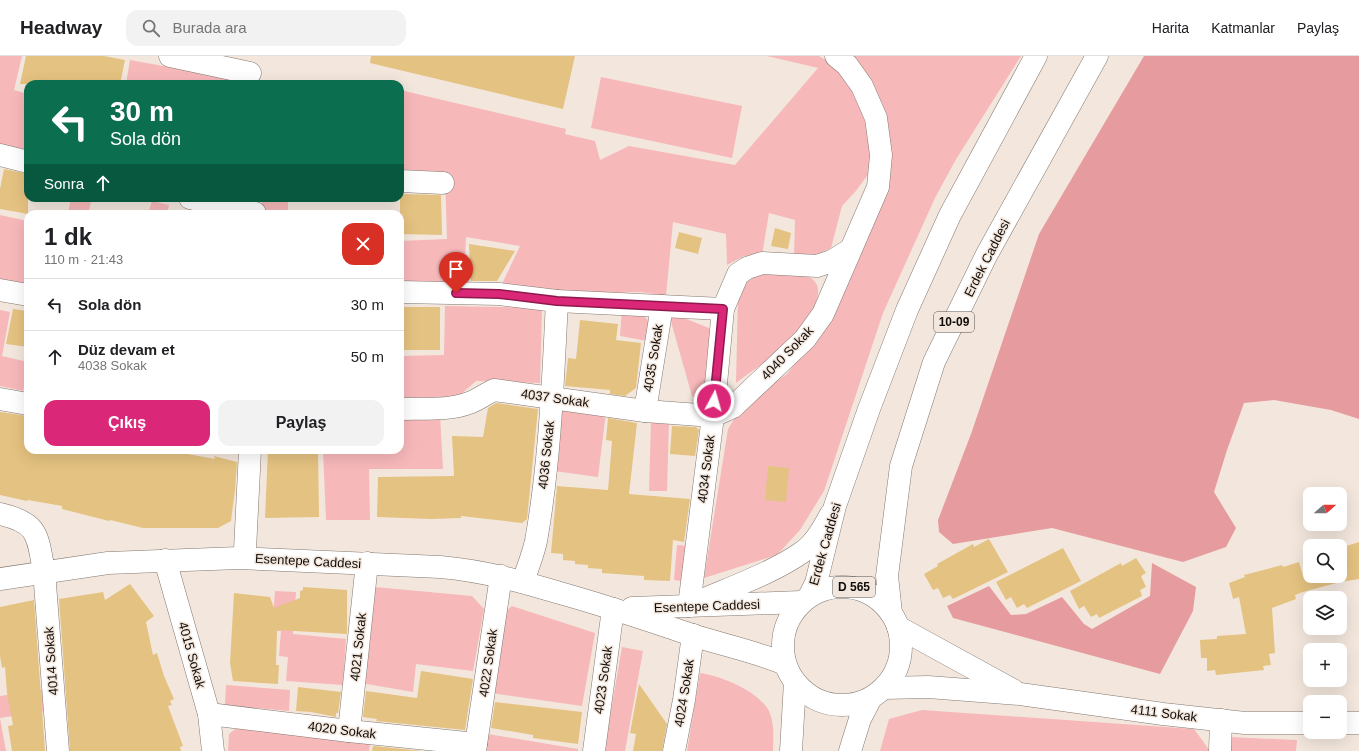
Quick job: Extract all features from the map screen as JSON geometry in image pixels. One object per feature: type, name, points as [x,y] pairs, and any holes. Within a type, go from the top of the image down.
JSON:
[{"type":"main road","points":[[170,56],[251,71]]},
{"type":"main road","name":"4040 Sokak","points":[[713,416],[733,407],[805,339],[823,314],[878,187],[881,155],[876,118],[862,86],[847,65],[836,56]]},
{"type":"main road","name":"Erdek Caddesi","points":[[805,599],[816,583],[835,506],[869,409],[907,310],[950,215],[1036,56]]},
{"type":"main road","name":"Erdek Caddesi","points":[[895,620],[887,576],[900,466],[934,362],[987,254],[1097,56]]},
{"type":"main road","points":[[0,155],[24,161]]},
{"type":"main road","points":[[404,181],[444,183]]},
{"type":"main road","points":[[216,202],[255,208]]},
{"type":"main road","points":[[404,292],[499,294],[557,301],[723,309],[738,274],[747,268],[762,263],[817,266],[832,261],[850,250]]},
{"type":"main road","points":[[0,290],[24,295]]},
{"type":"main road","name":"4036 Sokak","points":[[523,582],[535,543],[552,397],[557,301]]},
{"type":"main road","name":"4035 Sokak","points":[[645,411],[662,306]]},
{"type":"main road","name":"4034 Sokak","points":[[689,606],[713,416],[723,309]]},
{"type":"main road","name":"4037 Sokak","points":[[404,409],[456,406],[470,403],[484,394],[494,390],[645,411],[713,416]]},
{"type":"main road","points":[[0,399],[24,403]]},
{"type":"main road","points":[[244,555],[250,454]]},
{"type":"main road","points":[[689,606],[774,568],[801,553],[816,538],[835,506]]},
{"type":"main road","name":"4014 Sokak","points":[[0,514],[22,520],[34,531],[39,545],[44,571],[58,751]]},
{"type":"main road","name":"Esentepe Caddesi","points":[[0,580],[44,571],[108,563],[244,555],[473,570],[523,582],[613,609],[693,635],[762,654],[785,664]]},
{"type":"main road","name":"4015 Sokak","points":[[165,560],[209,714],[213,751]]},
{"type":"main road","name":"4021 Sokak","points":[[349,731],[367,564]]},
{"type":"main road","name":"4022 Sokak","points":[[476,748],[501,576]]},
{"type":"main road","name":"Esentepe Caddesi","points":[[613,609],[805,599],[824,589],[839,586],[854,587],[868,593],[881,601],[895,620]]},
{"type":"main road","points":[[805,599],[792,612],[786,624],[782,650],[785,664],[795,682],[804,692],[816,700],[844,706],[858,704],[878,693]]},
{"type":"main road","name":"4023 Sokak","points":[[594,751],[613,609]]},
{"type":"main road","points":[[850,751],[860,719],[878,693],[894,675],[900,660],[901,643],[895,620]]},
{"type":"main road","name":"4111 Sokak","points":[[895,620],[1020,694]]},
{"type":"main road","name":"4024 Sokak","points":[[674,751],[684,700],[693,635]]},
{"type":"main road","points":[[791,751],[795,682]]},
{"type":"main road","name":"4111 Sokak","points":[[878,693],[928,687],[1020,694],[1245,723],[1303,723]]},
{"type":"main road","name":"4020 Sokak","points":[[209,714],[476,748]]},
{"type":"main road","points":[[1220,751],[1221,720]]},
{"type":"main road","points":[[1347,723],[1359,723]]},
{"type":"shaded area","points":[[0,56],[22,56],[14,90],[24,93],[24,151],[0,145]]},
{"type":"shaded area","points":[[767,56],[819,56],[831,63],[850,86],[869,130],[873,155],[870,172],[842,206],[831,248],[816,255],[794,256],[795,220],[769,213],[762,255],[744,256],[727,265],[726,234],[673,222],[666,296],[641,292],[568,294],[501,286],[520,246],[466,237],[464,284],[404,283],[404,241],[447,239],[445,174],[404,171],[404,91],[566,129],[565,134],[595,141],[600,160],[629,146],[735,165],[818,68]]},
{"type":"shaded area","points":[[849,56],[1021,56],[955,161],[935,198],[883,313],[824,491],[800,530],[777,555],[704,578],[728,429],[744,403],[787,374],[824,327],[886,165]]},
{"type":"shaded area","points":[[1144,56],[1359,56],[1359,419],[1331,410],[1274,400],[1244,403],[1214,492],[1236,528],[1226,547],[1183,562],[1052,528],[953,544],[939,532],[938,520],[971,434],[1039,234]]},
{"type":"shaded area","points":[[130,60],[235,80],[127,80]]},
{"type":"shaded area","points":[[601,77],[742,106],[732,158],[591,128]]},
{"type":"shaded area","points":[[70,202],[91,202],[89,210],[69,210]]},
{"type":"shaded area","points":[[152,202],[169,205],[168,210],[149,210]]},
{"type":"shaded area","points":[[262,202],[288,202],[288,210],[262,210]]},
{"type":"shaded area","points":[[0,215],[24,220],[24,284],[0,279]]},
{"type":"shaded area","points":[[760,272],[801,274],[811,278],[817,284],[818,293],[816,302],[805,322],[787,344],[736,383],[738,295],[744,279]]},
{"type":"shaded area","points":[[445,306],[542,308],[540,383],[476,381],[452,402],[404,401],[404,356],[444,355]]},
{"type":"shaded area","points":[[0,310],[10,312],[2,356],[24,361],[24,387],[23,391],[0,386]]},
{"type":"shaded area","points":[[622,310],[637,313],[646,318],[651,327],[653,342],[620,336]]},
{"type":"shaded area","points":[[679,316],[709,328],[713,342],[709,396],[701,400],[692,396],[670,318]]},
{"type":"shaded area","points":[[562,406],[606,412],[598,477],[554,471]]},
{"type":"shaded area","points":[[440,415],[443,469],[369,469],[370,520],[326,520],[323,454],[404,454],[404,417]]},
{"type":"shaded area","points":[[651,420],[669,421],[667,491],[649,491]]},
{"type":"shaded area","points":[[677,545],[691,546],[688,582],[674,580]]},
{"type":"shaded area","points":[[1152,563],[1196,587],[1193,611],[1160,674],[953,618],[947,606],[989,586],[1011,615],[1026,614],[1062,597],[1084,624],[1092,629],[1150,596]]},
{"type":"shaded area","points":[[375,587],[472,596],[484,609],[473,671],[416,664],[413,692],[361,683]]},
{"type":"shaded area","points":[[275,591],[296,592],[293,634],[346,639],[343,685],[286,681],[288,657],[279,656],[281,631],[272,631]]},
{"type":"shaded area","points":[[512,606],[595,633],[582,706],[491,693],[503,614]]},
{"type":"shaded area","points":[[622,647],[643,651],[625,751],[604,751]]},
{"type":"shaded area","points":[[700,673],[729,681],[748,691],[764,704],[769,711],[772,721],[773,751],[687,751]]},
{"type":"shaded area","points":[[226,685],[290,690],[289,711],[225,705]]},
{"type":"shaded area","points":[[46,689],[45,711],[0,718],[0,696]]},
{"type":"shaded area","points":[[922,710],[1194,729],[1210,751],[880,751],[889,719]]},
{"type":"shaded area","points":[[0,718],[6,751],[0,751]]},
{"type":"shaded area","points":[[238,727],[370,744],[369,751],[228,751],[229,734]]},
{"type":"shaded area","points":[[488,734],[578,749],[578,751],[485,751]]},
{"type":"shaded area","points":[[1229,737],[1297,740],[1296,751],[1228,751]]},
{"type":"building","points":[[26,56],[104,56],[125,60],[121,80],[24,80],[24,84],[20,84]]},
{"type":"building","points":[[371,56],[575,56],[563,109],[370,63]]},
{"type":"building","points":[[4,169],[24,173],[24,202],[28,202],[28,210],[24,210],[24,213],[0,209],[0,189]]},
{"type":"building","points":[[404,194],[441,195],[442,235],[404,234],[404,210],[400,210],[400,202],[404,202]]},
{"type":"building","points":[[775,228],[791,233],[788,249],[771,246]]},
{"type":"building","points":[[679,232],[702,238],[698,254],[675,248]]},
{"type":"building","points":[[469,244],[515,251],[497,281],[471,281]]},
{"type":"building","points":[[404,307],[440,307],[440,350],[404,350]]},
{"type":"building","points":[[13,309],[24,310],[24,346],[6,344]]},
{"type":"building","points":[[580,320],[618,324],[616,340],[641,343],[636,388],[625,396],[610,394],[610,390],[565,386],[568,358],[576,359]]},
{"type":"building","points":[[496,403],[538,409],[527,519],[522,523],[461,516],[461,518],[431,519],[377,517],[378,477],[454,476],[452,436],[483,437],[488,408]]},
{"type":"building","points":[[0,412],[24,415],[24,454],[188,454],[215,459],[214,456],[237,462],[231,521],[218,528],[143,528],[62,509],[62,506],[0,495]]},
{"type":"building","points":[[608,418],[637,423],[629,494],[690,499],[684,542],[673,540],[670,581],[644,580],[644,576],[602,573],[602,569],[588,568],[588,565],[575,564],[575,561],[563,560],[563,554],[551,553],[557,486],[608,490],[612,441],[606,440]]},
{"type":"building","points":[[672,426],[696,427],[699,430],[695,456],[670,454]]},
{"type":"building","points":[[268,454],[318,454],[319,517],[265,518]]},
{"type":"building","points":[[768,466],[789,468],[786,502],[765,500]]},
{"type":"building","points":[[989,539],[1008,572],[953,599],[950,595],[943,598],[938,588],[933,590],[924,574],[938,566],[937,564],[973,544],[974,547]]},
{"type":"building","points":[[1359,542],[1359,579],[1347,581],[1347,546]]},
{"type":"building","points":[[1063,548],[1081,581],[1027,608],[1024,604],[1017,608],[1011,597],[1006,600],[996,582]]},
{"type":"building","points":[[1136,558],[1146,573],[1141,576],[1146,587],[1140,590],[1142,596],[1099,618],[1097,614],[1091,617],[1084,606],[1079,609],[1070,591],[1121,563],[1122,566]]},
{"type":"building","points":[[1299,562],[1303,576],[1303,583],[1336,583],[1303,591],[1295,595],[1296,599],[1272,608],[1275,653],[1269,654],[1271,665],[1263,666],[1264,670],[1216,675],[1215,670],[1207,671],[1207,658],[1201,658],[1200,640],[1217,639],[1217,636],[1246,634],[1239,597],[1233,599],[1229,583],[1245,577],[1244,575]]},
{"type":"building","points":[[130,584],[154,616],[146,622],[153,655],[157,653],[164,676],[174,699],[170,701],[172,705],[168,706],[183,746],[180,747],[181,751],[70,751],[59,599],[103,592],[105,600]]},
{"type":"building","points":[[303,587],[347,590],[347,634],[277,630],[276,665],[279,665],[278,684],[233,681],[230,663],[234,593],[270,597],[274,608],[300,598],[300,591],[303,590]]},
{"type":"building","points":[[34,600],[45,751],[12,751],[8,726],[13,725],[7,693],[5,667],[2,668],[0,656],[0,607]]},
{"type":"building","points":[[421,671],[473,679],[465,730],[376,721],[377,719],[363,717],[366,691],[417,698]]},
{"type":"building","points":[[639,684],[667,724],[662,751],[633,751],[636,734],[630,733]]},
{"type":"building","points":[[298,687],[341,692],[336,717],[311,712],[296,711]]},
{"type":"building","points":[[495,702],[582,712],[578,744],[533,738],[533,735],[491,728]]},
{"type":"building","points":[[373,746],[422,751],[372,751]]},
{"type":"route","points":[[456,293],[499,294],[557,301],[723,309],[714,401]]}]
